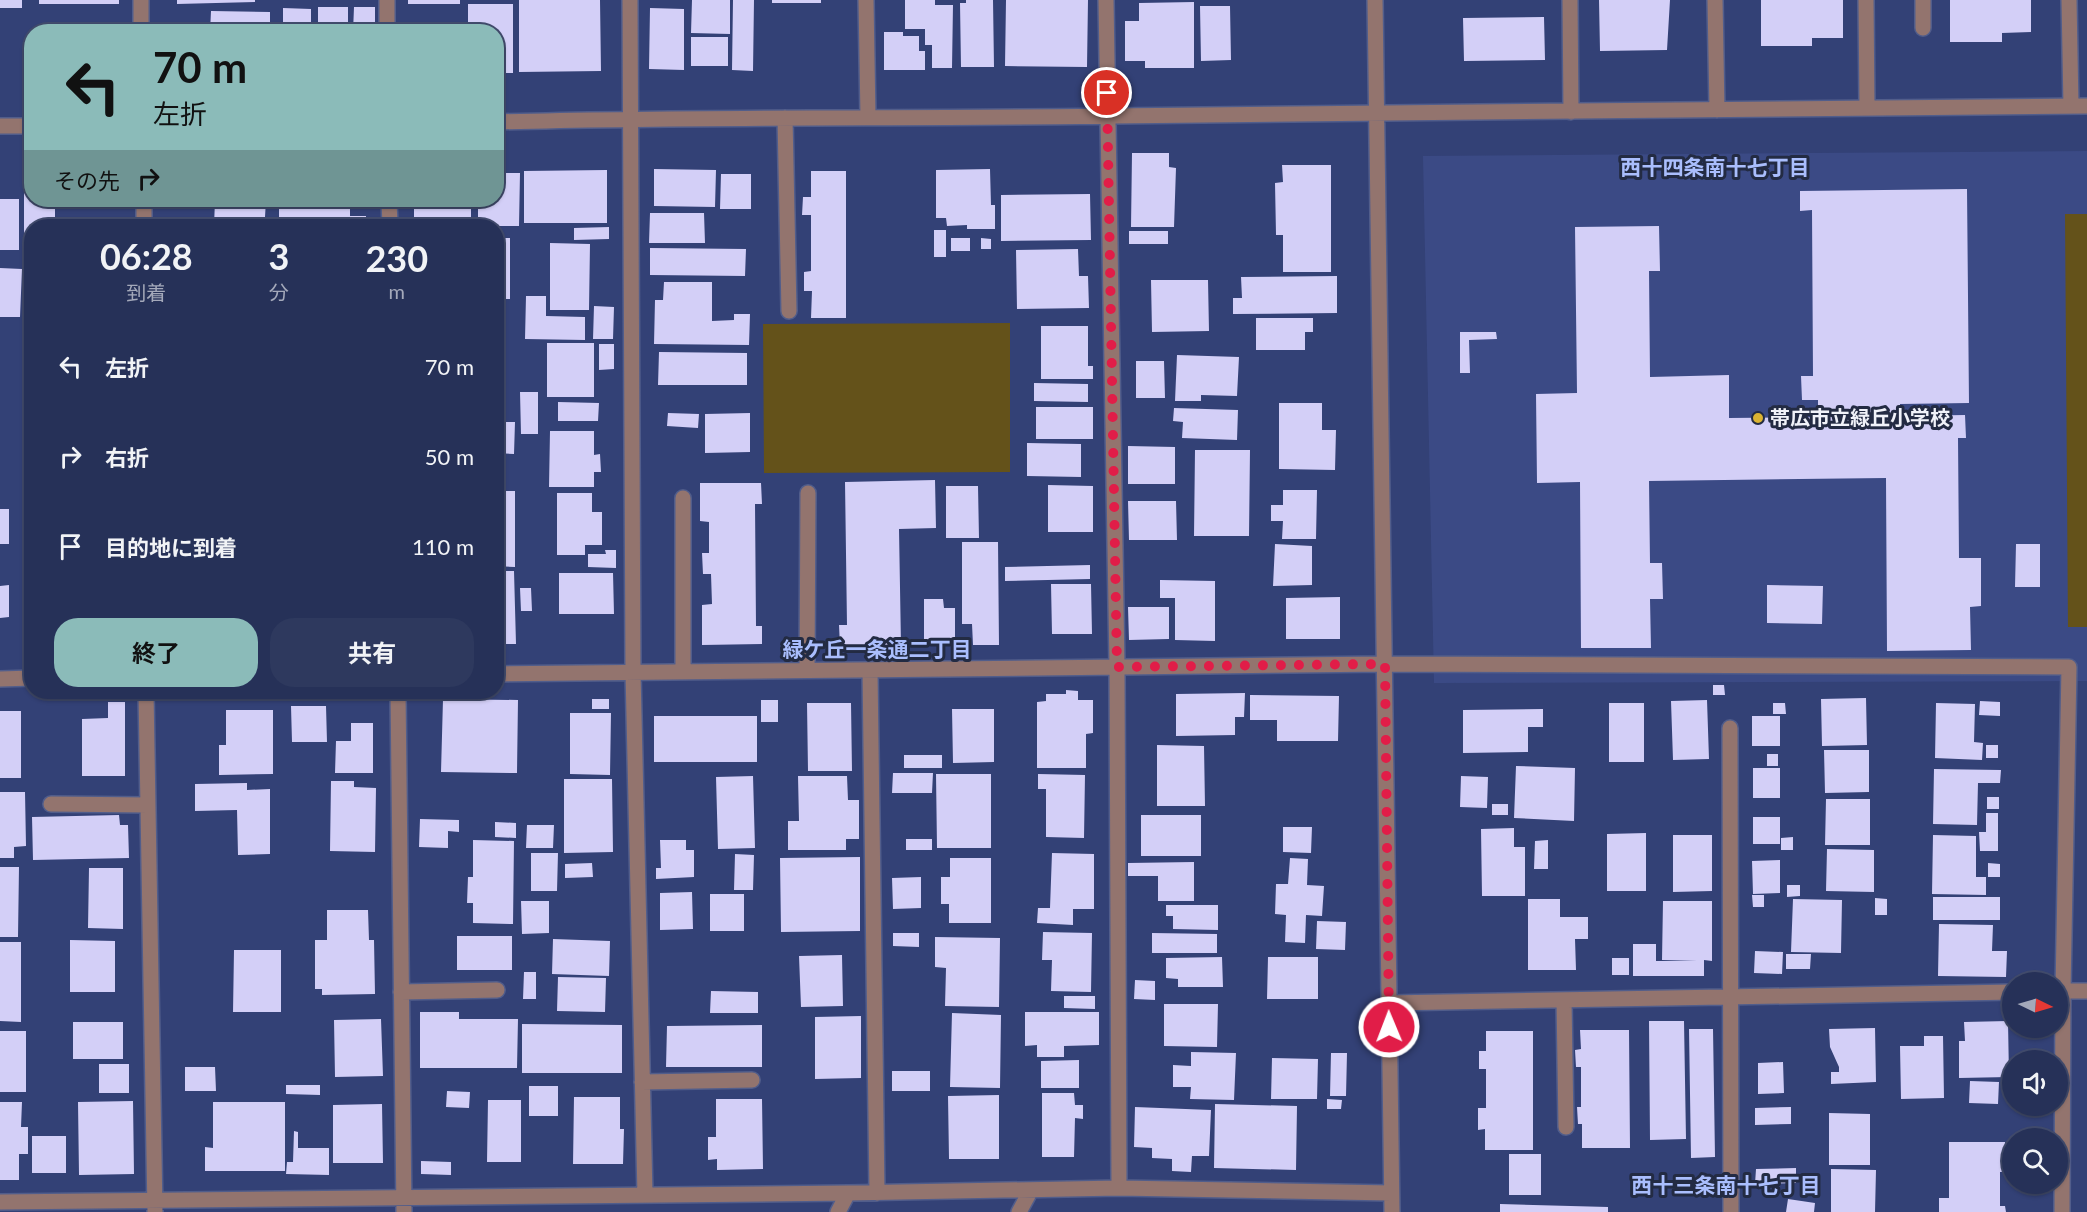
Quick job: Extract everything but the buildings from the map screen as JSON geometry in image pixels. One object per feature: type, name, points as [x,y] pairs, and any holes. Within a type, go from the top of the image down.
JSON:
[{"type":"street","points":[[141,0],[141,24]]},
{"type":"street","points":[[387,0],[387,24]]},
{"type":"street","points":[[630,0],[633,672],[645,1196]]},
{"type":"street","points":[[866,0],[868,117]]},
{"type":"street","points":[[1106,0],[1117,667],[1119,1188]]},
{"type":"street","points":[[1375,0],[1392,1212]]},
{"type":"street","points":[[1570,0],[1571,112]]},
{"type":"street","points":[[1715,0],[1717,110]]},
{"type":"street","points":[[1866,0],[1867,108]]},
{"type":"street","points":[[1923,0],[1923,28]]},
{"type":"street","points":[[2069,0],[2071,106]]},
{"type":"street","points":[[504,122],[632,118],[1108,116],[2087,106]]},
{"type":"street","points":[[785,118],[789,311]]},
{"type":"street","points":[[0,126],[24,126]]},
{"type":"street","points":[[807,670],[808,493]]},
{"type":"street","points":[[683,498],[683,671]]},
{"type":"street","points":[[504,674],[1385,664],[2069,667],[2061,972]]},
{"type":"street","points":[[870,670],[877,1193]]},
{"type":"street","points":[[0,679],[24,678]]},
{"type":"street","points":[[146,699],[154,1207]]},
{"type":"street","points":[[398,699],[404,1205]]},
{"type":"street","points":[[1730,728],[1731,1212]]},
{"type":"street","points":[[51,804],[148,805]]},
{"type":"street","points":[[401,992],[497,990]]},
{"type":"street","points":[[2068,991],[2087,991]]},
{"type":"street","points":[[1389,1003],[2002,992]]},
{"type":"street","points":[[1564,1000],[1566,1127]]},
{"type":"street","points":[[2060,1038],[2062,1212]]},
{"type":"street","points":[[642,1082],[752,1080]]},
{"type":"street","points":[[0,1202],[154,1207],[404,1205],[645,1196],[1119,1188],[1391,1193]]},
{"type":"street","points":[[1019,1212],[1031,1190]]},
{"type":"street","points":[[838,1212],[848,1193]]},
{"type":"shaded area","name":"帯広市立緑丘小学校","points":[[2087,151],[2087,681],[1434,683],[1423,156]]},
{"type":"shaded area","points":[[2065,214],[2087,214],[2087,627],[2068,627]]},
{"type":"shaded area","points":[[1010,323],[1010,472],[764,473],[763,324]]},
{"type":"place","name":"帯広市立緑丘小学校","points":[[1758,418]]},
{"type":"district","name":"西十四条南十七丁目","points":[[1715,168]]},
{"type":"district","name":"緑ケ丘一条通二丁目","points":[[877,650]]},
{"type":"district","name":"西十三条南十七丁目","points":[[1726,1186]]},
{"type":"route","points":[[1107,93],[1117,667],[1385,664],[1389,1027]]}]
